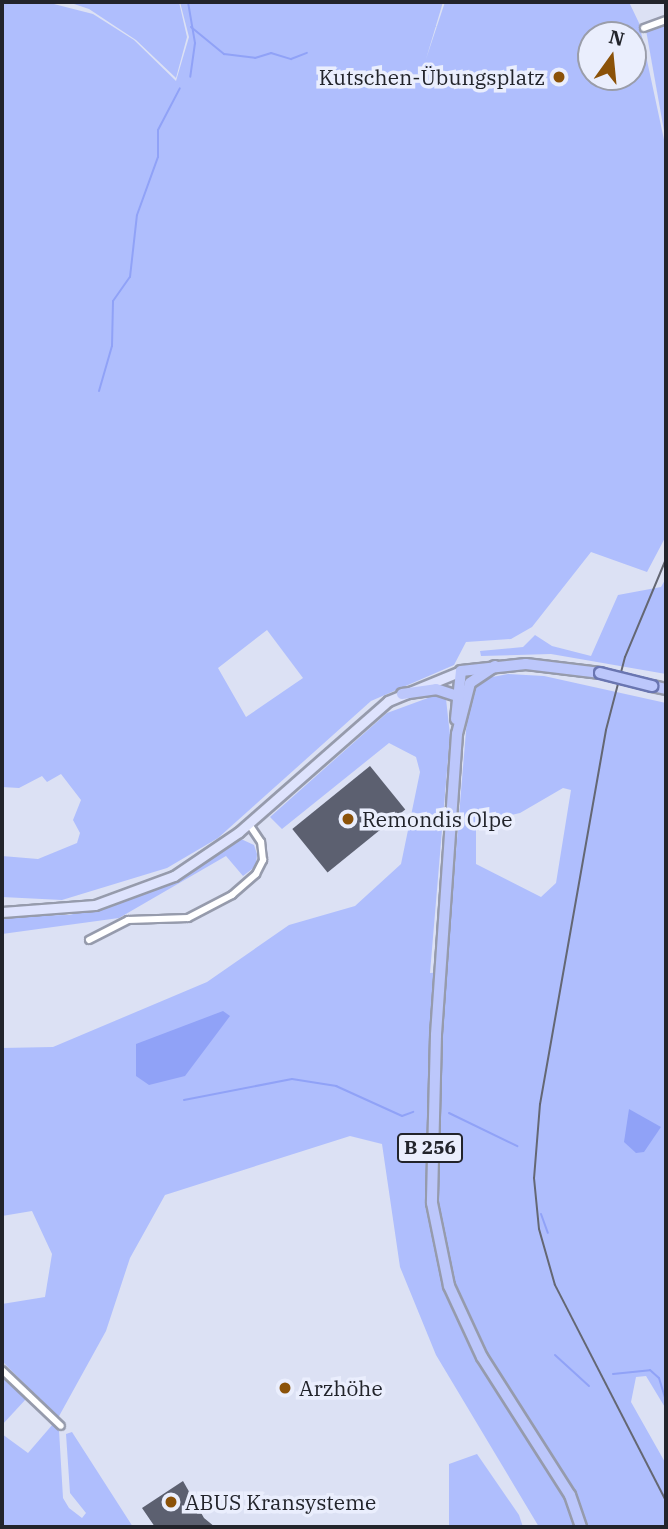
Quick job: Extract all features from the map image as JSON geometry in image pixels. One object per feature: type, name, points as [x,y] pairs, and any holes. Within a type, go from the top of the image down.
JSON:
[{"type":"main road","points":[[2,912],[67,911],[119,899],[174,876],[249,824],[367,717],[402,694],[461,671],[495,666],[555,666],[600,673],[666,689]]},
{"type":"main road","name":"B 256","points":[[460,695],[477,674],[495,666]]},
{"type":"main road","name":"B 256","points":[[461,671],[435,1048],[432,1203],[449,1286],[482,1357],[570,1495],[581,1527]]},
{"type":"main road","points":[[402,694],[436,688],[460,695]]},
{"type":"street","points":[[647,27],[666,20]]},
{"type":"street","points":[[89,940],[128,920],[188,918],[232,895],[256,874],[263,860],[261,842],[249,824]]},
{"type":"street","points":[[2,1370],[61,1426]]},
{"type":"shaded area","points":[[2,2],[46,2],[93,14],[134,40],[176,81],[189,37],[180,2],[443,2],[426,59],[445,2],[629,2],[638,21],[577,21],[577,91],[647,91],[647,60],[666,149],[666,536],[647,572],[591,552],[532,627],[511,639],[466,642],[454,665],[371,701],[218,838],[167,868],[62,900],[2,897],[2,856],[38,859],[77,843],[80,833],[73,820],[81,800],[61,774],[47,782],[42,776],[19,788],[2,787]],"holes":[[[267,630],[303,678],[246,717],[218,668]]]},
{"type":"shaded area","points":[[68,2],[179,2],[187,37],[176,78],[136,40],[89,9]]},
{"type":"shaded area","points":[[666,24],[666,142],[647,36],[647,30]]},
{"type":"shaded area","points":[[666,578],[666,674],[551,654],[481,656],[480,651],[523,647],[535,635],[552,646],[591,656],[618,595],[661,587]]},
{"type":"shaded area","points":[[508,674],[544,676],[666,703],[666,1409],[646,1376],[636,1377],[631,1402],[666,1464],[666,1527],[539,1527],[436,1355],[400,1267],[382,1144],[350,1136],[165,1195],[130,1258],[106,1331],[58,1418],[2,1361],[2,1304],[45,1297],[52,1254],[32,1211],[2,1216],[2,1048],[53,1047],[207,982],[289,925],[355,906],[401,864],[420,772],[416,757],[389,743],[282,829],[270,817],[387,713],[436,695],[446,699],[450,735],[430,973],[446,972],[468,707],[477,680]],"holes":[[[563,788],[571,790],[556,883],[541,897],[476,864],[476,823],[520,813]]]},
{"type":"shaded area","points":[[241,839],[254,845],[257,854],[256,866],[243,876],[226,856],[119,918],[2,934],[2,916],[69,915],[123,902],[183,876]]},
{"type":"shaded area","points":[[223,1011],[230,1016],[185,1076],[149,1085],[136,1076],[136,1044]]},
{"type":"shaded area","points":[[629,1109],[661,1127],[644,1152],[636,1153],[624,1142]]},
{"type":"shaded area","points":[[2,1374],[26,1399],[2,1425]]},
{"type":"shaded area","points":[[53,1424],[59,1430],[63,1498],[69,1508],[82,1518],[86,1513],[70,1493],[66,1434],[72,1432],[133,1527],[2,1527],[2,1434],[28,1453]]},
{"type":"shaded area","points":[[477,1454],[519,1515],[523,1527],[449,1527],[449,1464]]},
{"type":"building","name":"Remondis Olpe","points":[[370,766],[405,810],[328,872],[292,829]]},
{"type":"building","name":"ABUS Kransysteme","points":[[183,1481],[204,1518],[215,1527],[155,1527],[142,1508]]},
{"type":"waterway","points":[[188,2],[195,43],[190,77]]},
{"type":"waterway","points":[[191,27],[224,54],[255,58],[271,53],[291,59],[307,53]]},
{"type":"waterway","points":[[99,391],[112,346],[113,301],[130,277],[137,215],[158,157],[158,130],[180,88]]},
{"type":"waterway","points":[[184,1100],[292,1079],[336,1086],[402,1116],[413,1112]]},
{"type":"waterway","points":[[449,1113],[517,1146]]},
{"type":"waterway","points":[[541,1214],[548,1233]]},
{"type":"waterway","points":[[555,1355],[589,1386]]},
{"type":"waterway","points":[[613,1374],[650,1370],[659,1378],[666,1401]]},
{"type":"railway","points":[[666,559],[625,657],[606,730],[540,1104],[534,1178],[539,1229],[555,1285],[666,1501]]},
{"type":"place","name":"Kutschen-Übungsplatz","points":[[559,77]]},
{"type":"place","name":"Remondis Olpe","points":[[348,819]]},
{"type":"place","name":"Arzhöhe","points":[[285,1388]]},
{"type":"place","name":"ABUS Kransysteme","points":[[171,1502]]}]
